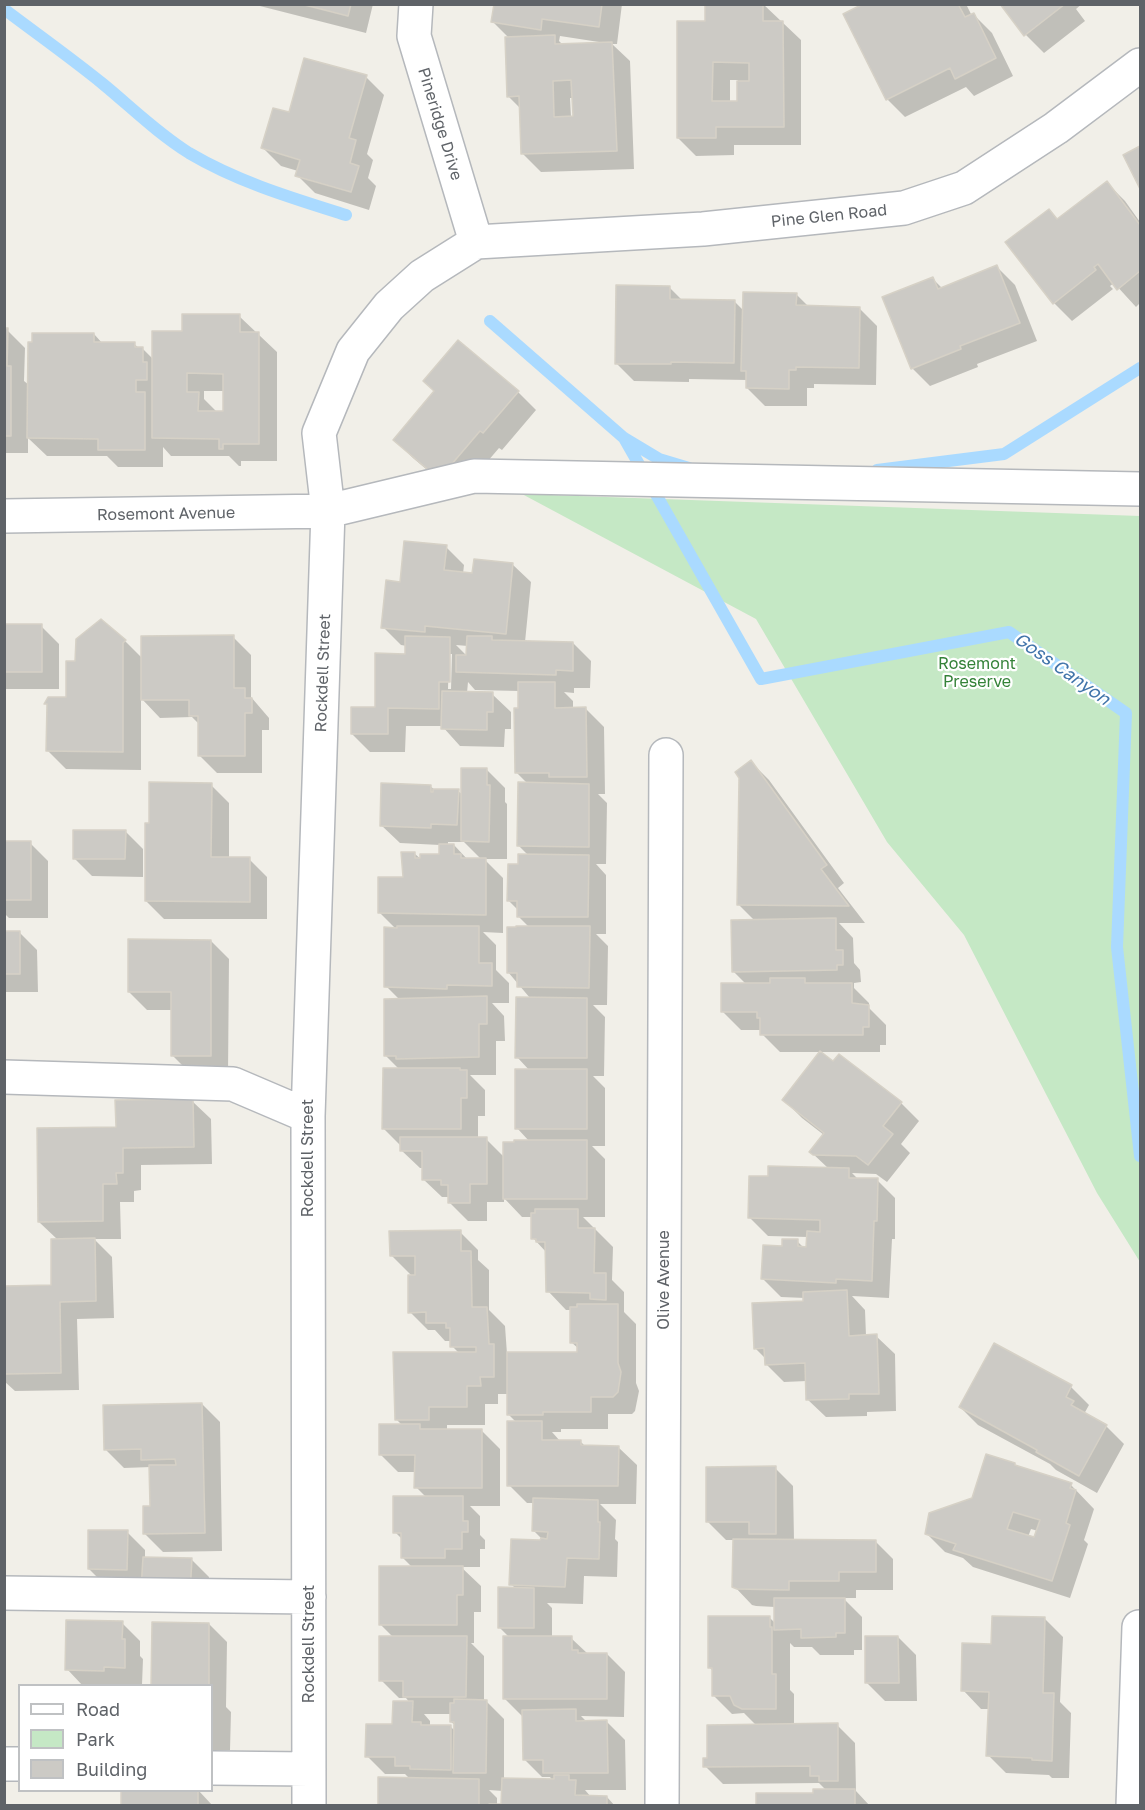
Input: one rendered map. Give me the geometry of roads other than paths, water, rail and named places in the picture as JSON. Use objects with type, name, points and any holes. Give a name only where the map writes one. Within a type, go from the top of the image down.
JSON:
[{"type":"street","name":"Pineridge Drive","points":[[416,4],[414,36],[476,242]]},
{"type":"street","name":"Pine Glen Road","points":[[476,242],[702,229],[904,208],[964,188],[1056,128],[1140,65]]},
{"type":"street","name":"Rockdell Street","points":[[309,1806],[308,1116],[328,511],[319,434],[353,351],[389,306],[414,284],[476,242]]},
{"type":"street","name":"Rosemont Avenue","points":[[4,516],[328,511],[474,476],[1140,489]]},
{"type":"street","name":"Olive Avenue","points":[[662,1806],[666,755]]},
{"type":"street","points":[[4,1077],[233,1084],[308,1116]]},
{"type":"street","points":[[4,1593],[309,1597]]},
{"type":"street","points":[[1133,1806],[1139,1627]]},
{"type":"street","points":[[213,1768],[309,1769]]},
{"type":"waterway","points":[[4,9],[91,74],[155,128],[189,153],[246,181],[346,215]]},
{"type":"waterway","points":[[490,321],[624,438],[659,459],[689,468]]},
{"type":"waterway","points":[[877,470],[1004,454],[1140,368]]},
{"type":"waterway","name":"Goss Canyon","points":[[624,438],[761,679],[1009,632],[1126,713],[1117,947],[1140,1156]]},
{"type":"park label","name":"Rosemont Preserve","points":[[977,673]]}]
